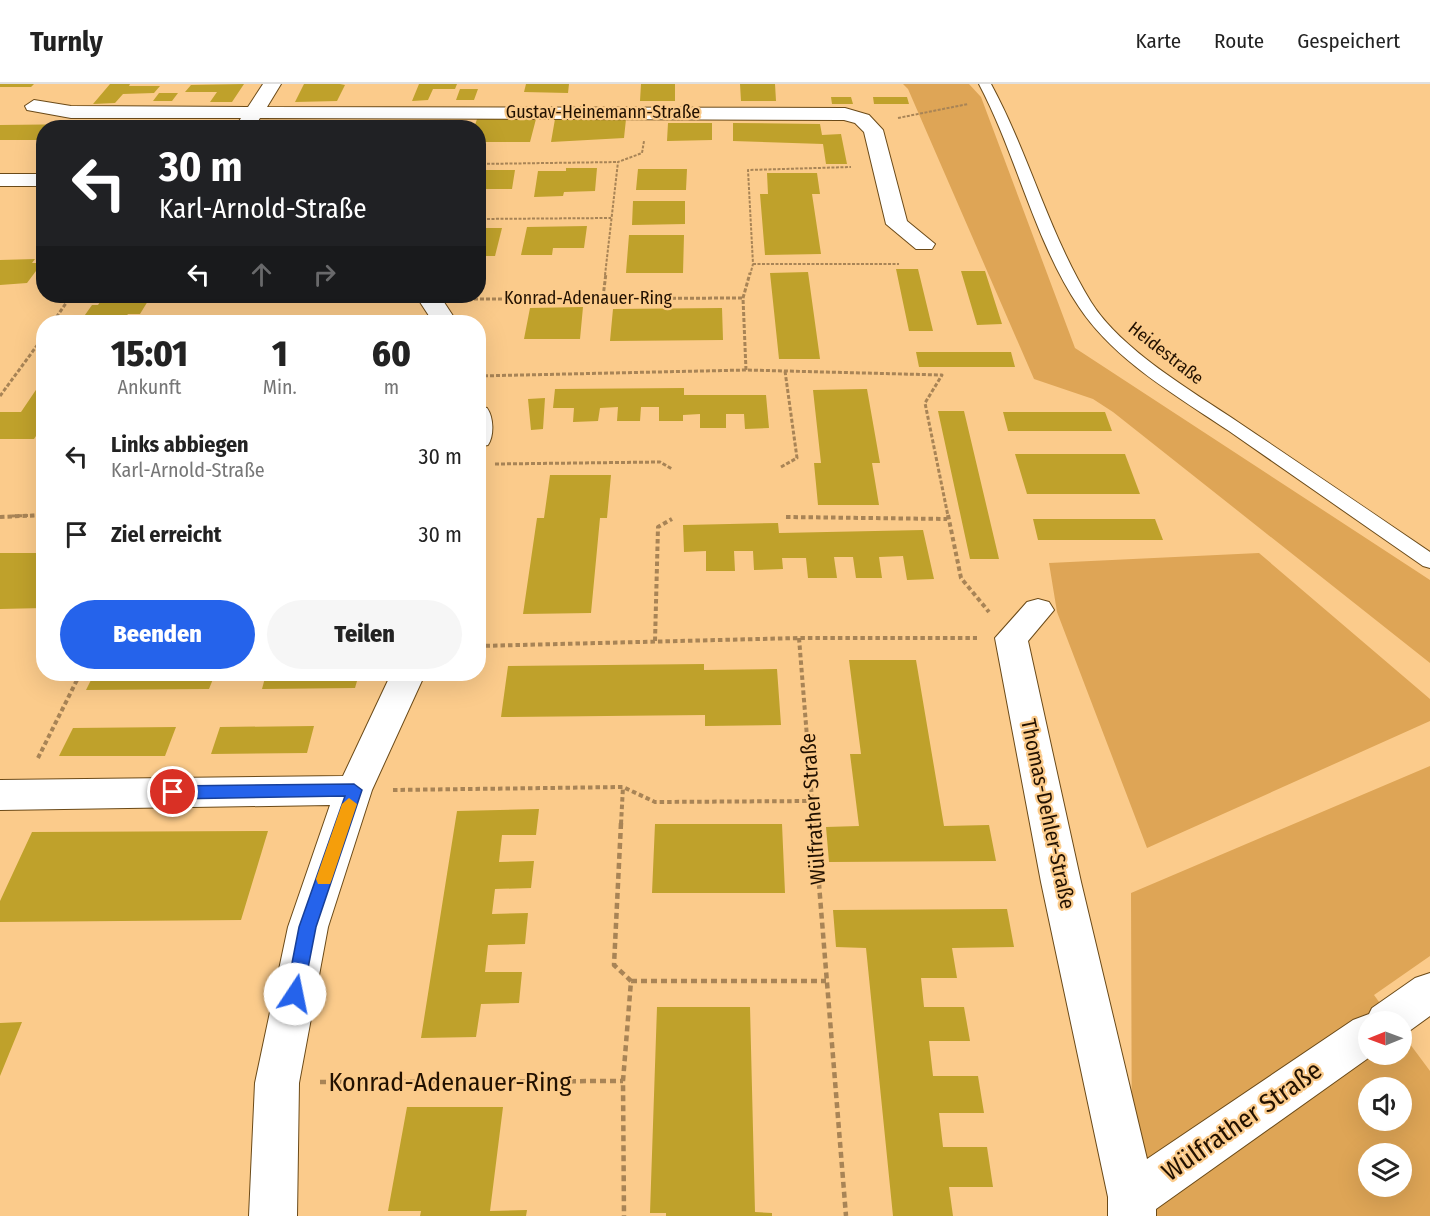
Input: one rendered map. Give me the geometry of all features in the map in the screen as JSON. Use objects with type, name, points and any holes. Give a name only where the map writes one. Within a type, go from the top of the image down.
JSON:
[{"type":"street","points":[[249,120],[272,84]]},
{"type":"street","name":"Gustav-Heinemann-Straße","points":[[34,106],[71,112],[249,120],[650,112],[822,112],[862,118]]},
{"type":"street","points":[[862,118],[873,130],[897,224],[924,244]]},
{"type":"street","points":[[0,180],[36,180]]},
{"type":"street","points":[[1011,638],[1038,610]]},
{"type":"street","name":"Thomas-Dehler-Straße","points":[[1011,638],[1061,882],[1132,1206]]},
{"type":"street","points":[[273,1216],[277,1083],[308,927],[354,790],[405,681]]},
{"type":"street","points":[[7,796],[354,790]]},
{"type":"street","points":[[1403,1011],[1430,992]]},
{"type":"street","name":"Wülfrather Straße","points":[[1132,1206],[1358,1041]]},
{"type":"lane","name":"Heidestraße","points":[[985,84],[1006,123],[1059,258],[1086,306],[1107,331],[1155,372],[1430,561]]},
{"type":"path","points":[[862,118],[910,117],[973,103],[990,117],[1006,123]]},
{"type":"path","points":[[486,164],[618,162],[642,153],[650,112]]},
{"type":"path","points":[[603,297],[618,162]]},
{"type":"path","points":[[746,370],[743,298],[753,264],[748,170],[882,167]]},
{"type":"path","points":[[486,219],[610,218]]},
{"type":"path","points":[[753,264],[905,264]]},
{"type":"path","name":"Konrad-Adenauer-Ring","points":[[486,298],[743,298]]},
{"type":"path","points":[[0,396],[36,347]]},
{"type":"path","points":[[486,376],[746,370],[942,375],[925,403],[947,519],[961,578],[1011,638]]},
{"type":"path","points":[[781,467],[797,458],[785,371]]},
{"type":"path","points":[[490,464],[660,462],[672,469]]},
{"type":"path","points":[[0,517],[36,515]]},
{"type":"path","points":[[786,517],[947,519]]},
{"type":"path","points":[[655,641],[658,527],[672,519]]},
{"type":"path","points":[[486,646],[799,638],[1011,638]]},
{"type":"path","name":"Wülfrather Straße","points":[[799,638],[846,1216]]},
{"type":"path","points":[[7,796],[44,750],[77,681]]},
{"type":"path","points":[[354,790],[622,787],[655,802],[812,801]]},
{"type":"path","points":[[622,787],[614,965],[631,981],[826,981]]},
{"type":"path","points":[[624,1216],[623,1081],[631,981]]},
{"type":"path","name":"Konrad-Adenauer-Ring","points":[[277,1083],[623,1081]]},
{"type":"shaded area","points":[[903,84],[969,84],[981,97],[1075,348],[1430,580],[1430,663],[1113,412],[1093,399],[1034,379],[908,89]]},
{"type":"shaded area","points":[[1259,553],[1430,699],[1430,721],[1147,848],[1057,612],[1049,563]]},
{"type":"shaded area","points":[[1430,766],[1430,956],[1374,995],[1386,1011],[1358,1011],[1358,1065],[1412,1065],[1412,1047],[1430,1071],[1430,1216],[1141,1216],[1132,1197],[1131,893]]},
{"type":"building","points":[[0,84],[34,84],[31,87],[0,87]]},
{"type":"building","points":[[110,84],[160,86],[154,93],[123,94],[115,103],[93,104]]},
{"type":"building","points":[[244,84],[232,102],[210,102],[217,92],[185,92],[191,85]]},
{"type":"building","points":[[304,84],[345,85],[337,101],[295,102]]},
{"type":"building","points":[[419,84],[457,84],[455,89],[433,89],[428,100],[412,101]]},
{"type":"building","points":[[526,84],[569,84],[568,93],[524,92]]},
{"type":"building","points":[[641,84],[675,84],[675,101],[640,101]]},
{"type":"building","points":[[740,84],[775,84],[776,101],[741,101]]},
{"type":"building","points":[[460,89],[478,89],[474,100],[456,100]]},
{"type":"building","points":[[159,93],[178,93],[172,101],[153,101]]},
{"type":"building","points":[[831,97],[851,97],[853,104],[832,104]]},
{"type":"building","points":[[873,97],[907,97],[909,104],[874,104]]},
{"type":"building","points":[[536,119],[530,142],[486,142],[486,120],[477,120]]},
{"type":"building","points":[[555,119],[626,119],[624,138],[551,142]]},
{"type":"building","points":[[668,123],[712,123],[712,140],[667,141]]},
{"type":"building","points":[[733,123],[820,124],[822,135],[841,134],[847,164],[826,164],[823,144],[733,141]]},
{"type":"building","points":[[0,125],[36,125],[36,140],[0,140]]},
{"type":"building","points":[[566,168],[597,168],[595,191],[564,192],[563,196],[534,197],[538,171],[566,171]]},
{"type":"building","points":[[638,169],[687,169],[686,190],[636,190]]},
{"type":"building","points":[[486,170],[515,170],[512,189],[486,189]]},
{"type":"building","points":[[767,173],[817,173],[820,194],[812,194],[821,254],[765,255],[760,194],[768,194]]},
{"type":"building","points":[[633,201],[685,201],[685,224],[632,225]]},
{"type":"building","points":[[587,226],[584,248],[553,248],[552,255],[521,255],[527,227]]},
{"type":"building","points":[[486,228],[502,228],[495,256],[486,256]]},
{"type":"building","points":[[629,235],[684,235],[683,273],[626,273]]},
{"type":"building","points":[[35,259],[32,263],[36,263],[36,271],[27,283],[0,285],[0,260]]},
{"type":"building","points":[[896,269],[918,269],[933,331],[909,331]]},
{"type":"building","points":[[961,271],[985,271],[1002,324],[977,325]]},
{"type":"building","points":[[808,272],[820,359],[779,359],[770,273]]},
{"type":"building","points":[[99,303],[147,303],[140,314],[85,315],[92,305]]},
{"type":"building","points":[[583,307],[580,339],[524,339],[530,308]]},
{"type":"building","points":[[722,308],[723,340],[610,341],[613,309]]},
{"type":"building","points":[[916,352],[1011,352],[1015,367],[919,367]]},
{"type":"building","points":[[684,388],[684,395],[766,395],[769,428],[745,429],[744,414],[726,414],[726,428],[700,428],[700,414],[683,415],[683,421],[659,421],[659,407],[641,407],[640,421],[617,421],[618,407],[600,408],[598,421],[573,422],[574,408],[553,408],[555,389]]},
{"type":"building","points":[[867,389],[880,463],[872,463],[879,505],[818,505],[814,463],[821,463],[813,390]]},
{"type":"building","points":[[36,390],[36,436],[34,439],[0,439],[0,412],[21,412]]},
{"type":"building","points":[[545,398],[543,429],[531,430],[528,399]]},
{"type":"building","points":[[938,411],[964,411],[999,559],[970,559]]},
{"type":"building","points":[[1003,412],[1105,412],[1112,431],[1008,431]]},
{"type":"building","points":[[1015,454],[1125,454],[1140,494],[1027,494]]},
{"type":"building","points":[[550,475],[611,475],[607,518],[600,518],[591,613],[523,614],[537,518],[544,518]]},
{"type":"building","points":[[1033,519],[1155,519],[1163,540],[1038,540]]},
{"type":"building","points":[[778,523],[779,533],[923,530],[934,579],[907,580],[903,556],[879,557],[882,578],[856,578],[853,557],[834,557],[837,578],[808,578],[806,558],[782,558],[783,569],[754,570],[753,551],[734,551],[735,571],[706,571],[706,551],[684,552],[683,525]]},
{"type":"building","points":[[0,553],[36,553],[36,608],[0,609]]},
{"type":"building","points":[[849,660],[916,660],[944,826],[989,825],[996,861],[829,862],[826,827],[859,826],[850,754],[861,754]]},
{"type":"building","points":[[704,664],[704,670],[777,669],[781,725],[705,726],[705,715],[501,717],[508,666]]},
{"type":"building","points":[[90,681],[212,681],[209,689],[86,690]]},
{"type":"building","points":[[264,681],[357,681],[355,688],[262,689]]},
{"type":"building","points":[[314,726],[307,753],[211,754],[220,727]]},
{"type":"building","points":[[176,727],[165,756],[59,756],[73,728]]},
{"type":"building","points":[[539,809],[536,835],[502,835],[499,862],[534,861],[531,888],[495,889],[492,914],[528,913],[525,944],[488,945],[485,972],[522,972],[519,1003],[481,1004],[476,1037],[421,1038],[457,811]]},
{"type":"building","points":[[655,824],[782,824],[785,893],[652,893]]},
{"type":"building","points":[[268,831],[241,920],[0,922],[0,901],[32,832]]},
{"type":"building","points":[[1007,909],[1014,947],[952,948],[957,978],[921,978],[924,1007],[964,1007],[970,1041],[929,1041],[933,1076],[978,1076],[984,1113],[939,1113],[943,1147],[987,1147],[993,1187],[949,1187],[953,1216],[893,1216],[866,948],[836,947],[833,910]]},
{"type":"building","points":[[657,1007],[750,1007],[755,1212],[772,1213],[772,1216],[666,1216],[666,1213],[650,1213]]},
{"type":"building","points":[[22,1022],[0,1076],[0,1023]]},
{"type":"building","points":[[407,1107],[503,1107],[490,1211],[527,1210],[526,1216],[420,1216],[421,1211],[388,1211]]},
{"type":"slow traffic","points":[[324,879],[349,804]]},
{"type":"route","points":[[173,792],[354,790],[308,927],[295,994]]}]
